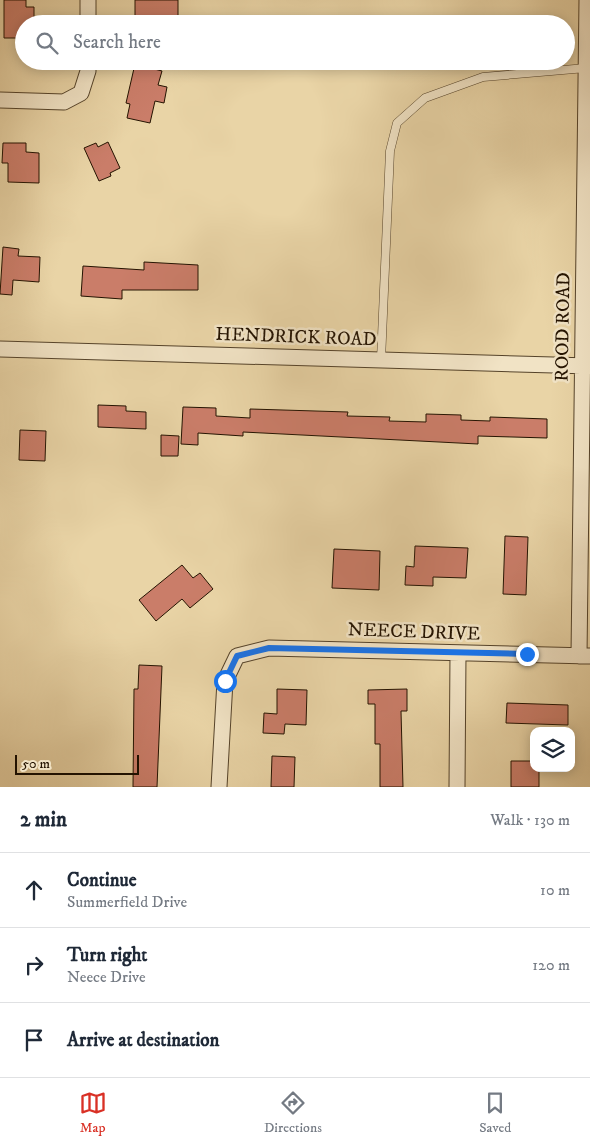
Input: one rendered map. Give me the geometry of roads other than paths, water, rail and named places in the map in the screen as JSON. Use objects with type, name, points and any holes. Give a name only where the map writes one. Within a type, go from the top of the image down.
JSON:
[{"type":"street","points":[[88,0],[88,15]]},
{"type":"street","name":"ROOD ROAD","points":[[585,656],[587,0]]},
{"type":"street","points":[[0,100],[64,102],[81,93],[88,70]]},
{"type":"street","name":"HENDRICK ROAD","points":[[0,348],[586,366]]},
{"type":"street","name":"NEECE DRIVE","points":[[219,787],[225,681],[237,656],[269,648],[585,656]]},
{"type":"street","points":[[457,787],[458,654]]},
{"type":"lane","points":[[575,69],[586,68]]},
{"type":"lane","points":[[381,360],[390,151],[397,123],[425,98],[483,77],[563,70]]}]
